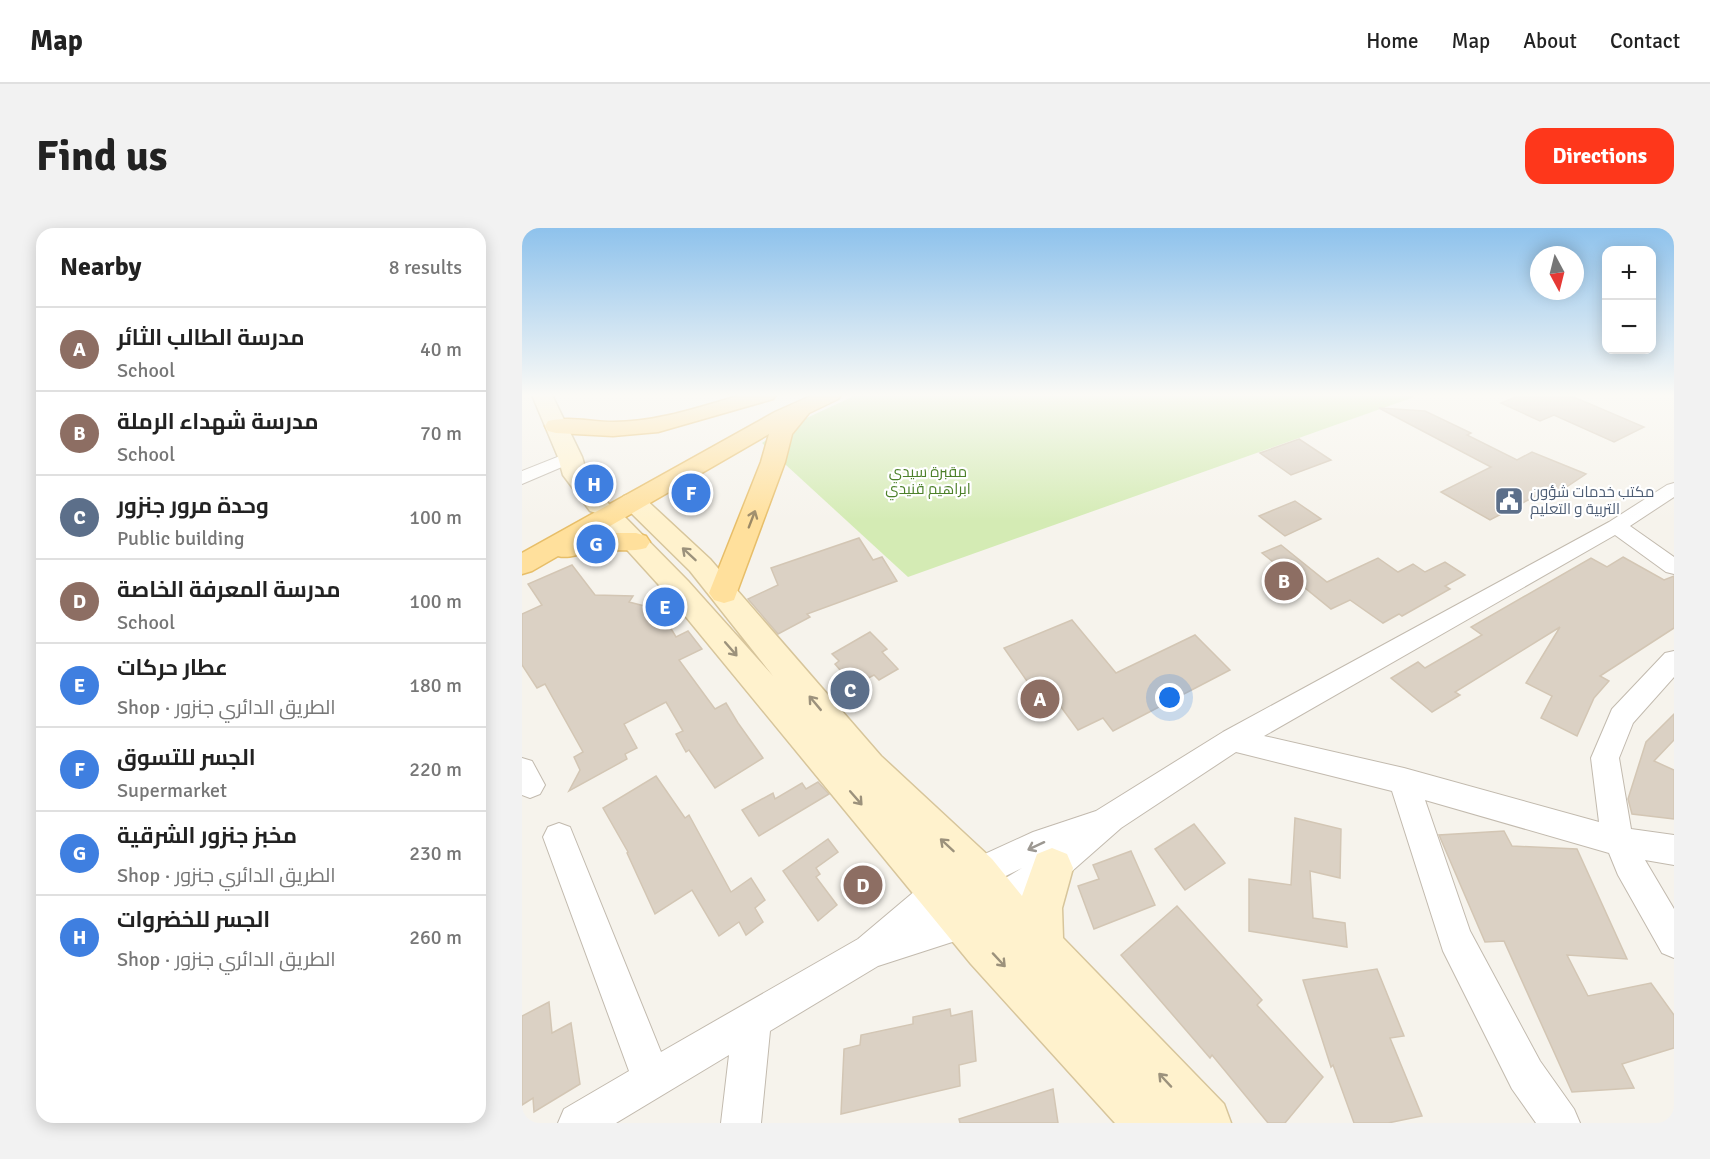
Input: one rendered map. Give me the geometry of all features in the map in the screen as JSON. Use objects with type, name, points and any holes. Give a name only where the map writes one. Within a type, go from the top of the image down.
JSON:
[{"type":"main road","points":[[524,558],[616,504],[743,437]]},
{"type":"main road","points":[[718,602],[773,462],[777,437]]},
{"type":"main road","points":[[524,558],[577,545],[613,541],[636,542]]},
{"type":"street","points":[[561,437],[575,475],[700,565],[718,602],[853,794],[965,922],[1151,1123]]},
{"type":"street","points":[[522,478],[571,459]]},
{"type":"street","points":[[578,1123],[870,951],[940,891],[988,887],[1052,868],[1110,818],[1233,740],[1616,526],[1674,489]]},
{"type":"street","points":[[616,504],[636,542],[718,602],[868,767],[988,887],[1042,949],[1205,1123]]},
{"type":"street","points":[[1616,526],[1674,567]]},
{"type":"street","points":[[1674,660],[1622,717],[1605,758],[1613,819],[1620,842],[1629,864],[1674,941]]},
{"type":"street","points":[[1233,740],[1404,781],[1620,842],[1674,850]]},
{"type":"street","points":[[1404,781],[1455,939],[1526,1075],[1554,1120]]},
{"type":"street","points":[[870,951],[965,922],[988,887],[1044,842],[1110,818]]},
{"type":"street","points":[[559,837],[652,1079]]},
{"type":"street","points":[[1042,949],[1038,908],[1052,868]]},
{"type":"street","points":[[741,1123],[752,1020]]},
{"type":"street","points":[[1110,1078],[1115,1123]]},
{"type":"green space","name":"مقبرة سيدي ابراهيم قنيدي","points":[[771,437],[1302,437],[908,577],[762,443]]},
{"type":"building","points":[[1434,437],[1471,437],[1517,460],[1532,452],[1586,474],[1559,492],[1551,488],[1490,520],[1441,492],[1491,467]]},
{"type":"building","points":[[1602,437],[1624,437],[1614,442]]},
{"type":"building","points":[[1299,439],[1331,460],[1291,475],[1260,453]]},
{"type":"building","points":[[1295,501],[1321,519],[1285,536],[1259,516]]},
{"type":"building","points":[[859,538],[873,560],[882,557],[897,581],[807,614],[810,617],[778,634],[748,599],[778,585],[771,568]]},
{"type":"building","points":[[1281,545],[1327,582],[1378,558],[1398,572],[1413,564],[1425,572],[1445,562],[1465,575],[1445,586],[1450,589],[1402,616],[1399,614],[1383,623],[1350,600],[1331,609],[1262,553]]},
{"type":"building","points":[[1623,557],[1664,580],[1674,576],[1674,628],[1600,676],[1609,681],[1594,698],[1577,736],[1541,718],[1552,696],[1526,683],[1560,627],[1455,692],[1460,695],[1432,712],[1391,678],[1418,662],[1425,668],[1482,635],[1471,627],[1591,558],[1607,567]]},
{"type":"building","points":[[572,565],[595,595],[633,596],[629,602],[660,610],[676,637],[688,631],[702,649],[679,660],[715,709],[726,703],[763,758],[715,788],[689,750],[686,752],[676,734],[683,731],[666,702],[624,724],[637,748],[625,754],[627,759],[569,791],[580,770],[574,757],[583,752],[545,684],[537,688],[522,665],[522,614],[542,605],[528,584]]},
{"type":"building","points":[[1072,620],[1116,673],[1195,635],[1230,670],[1113,731],[1103,718],[1078,730],[1050,692],[1038,697],[1004,648]]},
{"type":"building","points":[[870,632],[887,649],[882,652],[898,669],[879,680],[874,675],[859,683],[852,675],[847,678],[835,664],[839,661],[832,654]]},
{"type":"building","points":[[1674,714],[1674,740],[1654,761],[1674,770],[1674,819],[1632,814],[1628,799],[1646,742]]},
{"type":"building","points":[[656,776],[685,818],[689,815],[731,892],[751,878],[765,900],[755,908],[763,922],[746,935],[739,922],[719,936],[692,890],[655,914],[628,852],[603,808]]},
{"type":"building","points":[[818,782],[829,794],[759,836],[742,810],[773,793],[775,799],[802,783],[806,789]]},
{"type":"building","points":[[1295,818],[1341,829],[1340,878],[1310,871],[1313,918],[1345,923],[1347,947],[1249,931],[1249,879],[1291,885]]},
{"type":"building","points":[[1194,824],[1225,863],[1185,890],[1155,849]]},
{"type":"building","points":[[1504,831],[1512,846],[1577,849],[1627,959],[1567,955],[1588,996],[1651,983],[1674,1015],[1674,1048],[1622,1064],[1634,1088],[1572,1092],[1504,941],[1485,942],[1439,835]]},
{"type":"building","points":[[828,839],[838,852],[816,868],[820,874],[816,877],[837,905],[818,921],[783,871]]},
{"type":"building","points":[[1131,851],[1155,905],[1094,929],[1078,886],[1099,879],[1093,865]]},
{"type":"building","points":[[1177,906],[1262,1000],[1257,1005],[1323,1077],[1285,1123],[1268,1123],[1212,1055],[1210,1058],[1121,955]]},
{"type":"building","points":[[1377,969],[1404,1036],[1390,1038],[1422,1116],[1388,1123],[1354,1123],[1333,1065],[1331,1067],[1303,980]]},
{"type":"building","points":[[549,1002],[552,1033],[571,1023],[580,1084],[534,1112],[533,1098],[522,1105],[522,1016]]},
{"type":"building","points":[[950,1009],[951,1016],[972,1011],[976,1061],[959,1065],[960,1086],[841,1114],[844,1049],[860,1045],[861,1035],[913,1024],[913,1017]]},
{"type":"building","points":[[1053,1089],[1058,1123],[960,1123],[959,1119]]},
{"type":"place","name":"الجسر للخضروات","points":[[594,484]]},
{"type":"place","name":"الجسر للتسوق","points":[[691,493]]},
{"type":"place","name":"مكتب خدمات شؤون التربية و التعليم","points":[[1509,501]]},
{"type":"place","name":"مخبز جنزور الشرقية","points":[[596,544]]},
{"type":"place","name":"مدرسة شهداء الرملة","points":[[1284,581]]},
{"type":"place","name":"عطار حركات","points":[[665,607]]},
{"type":"place","name":"وحدة مرور جنزور","points":[[850,690]]},
{"type":"place","name":"مدرسة الطالب الثائر","points":[[1040,699]]},
{"type":"place","name":"مدرسة المعرفة الخاصة","points":[[863,885]]}]
